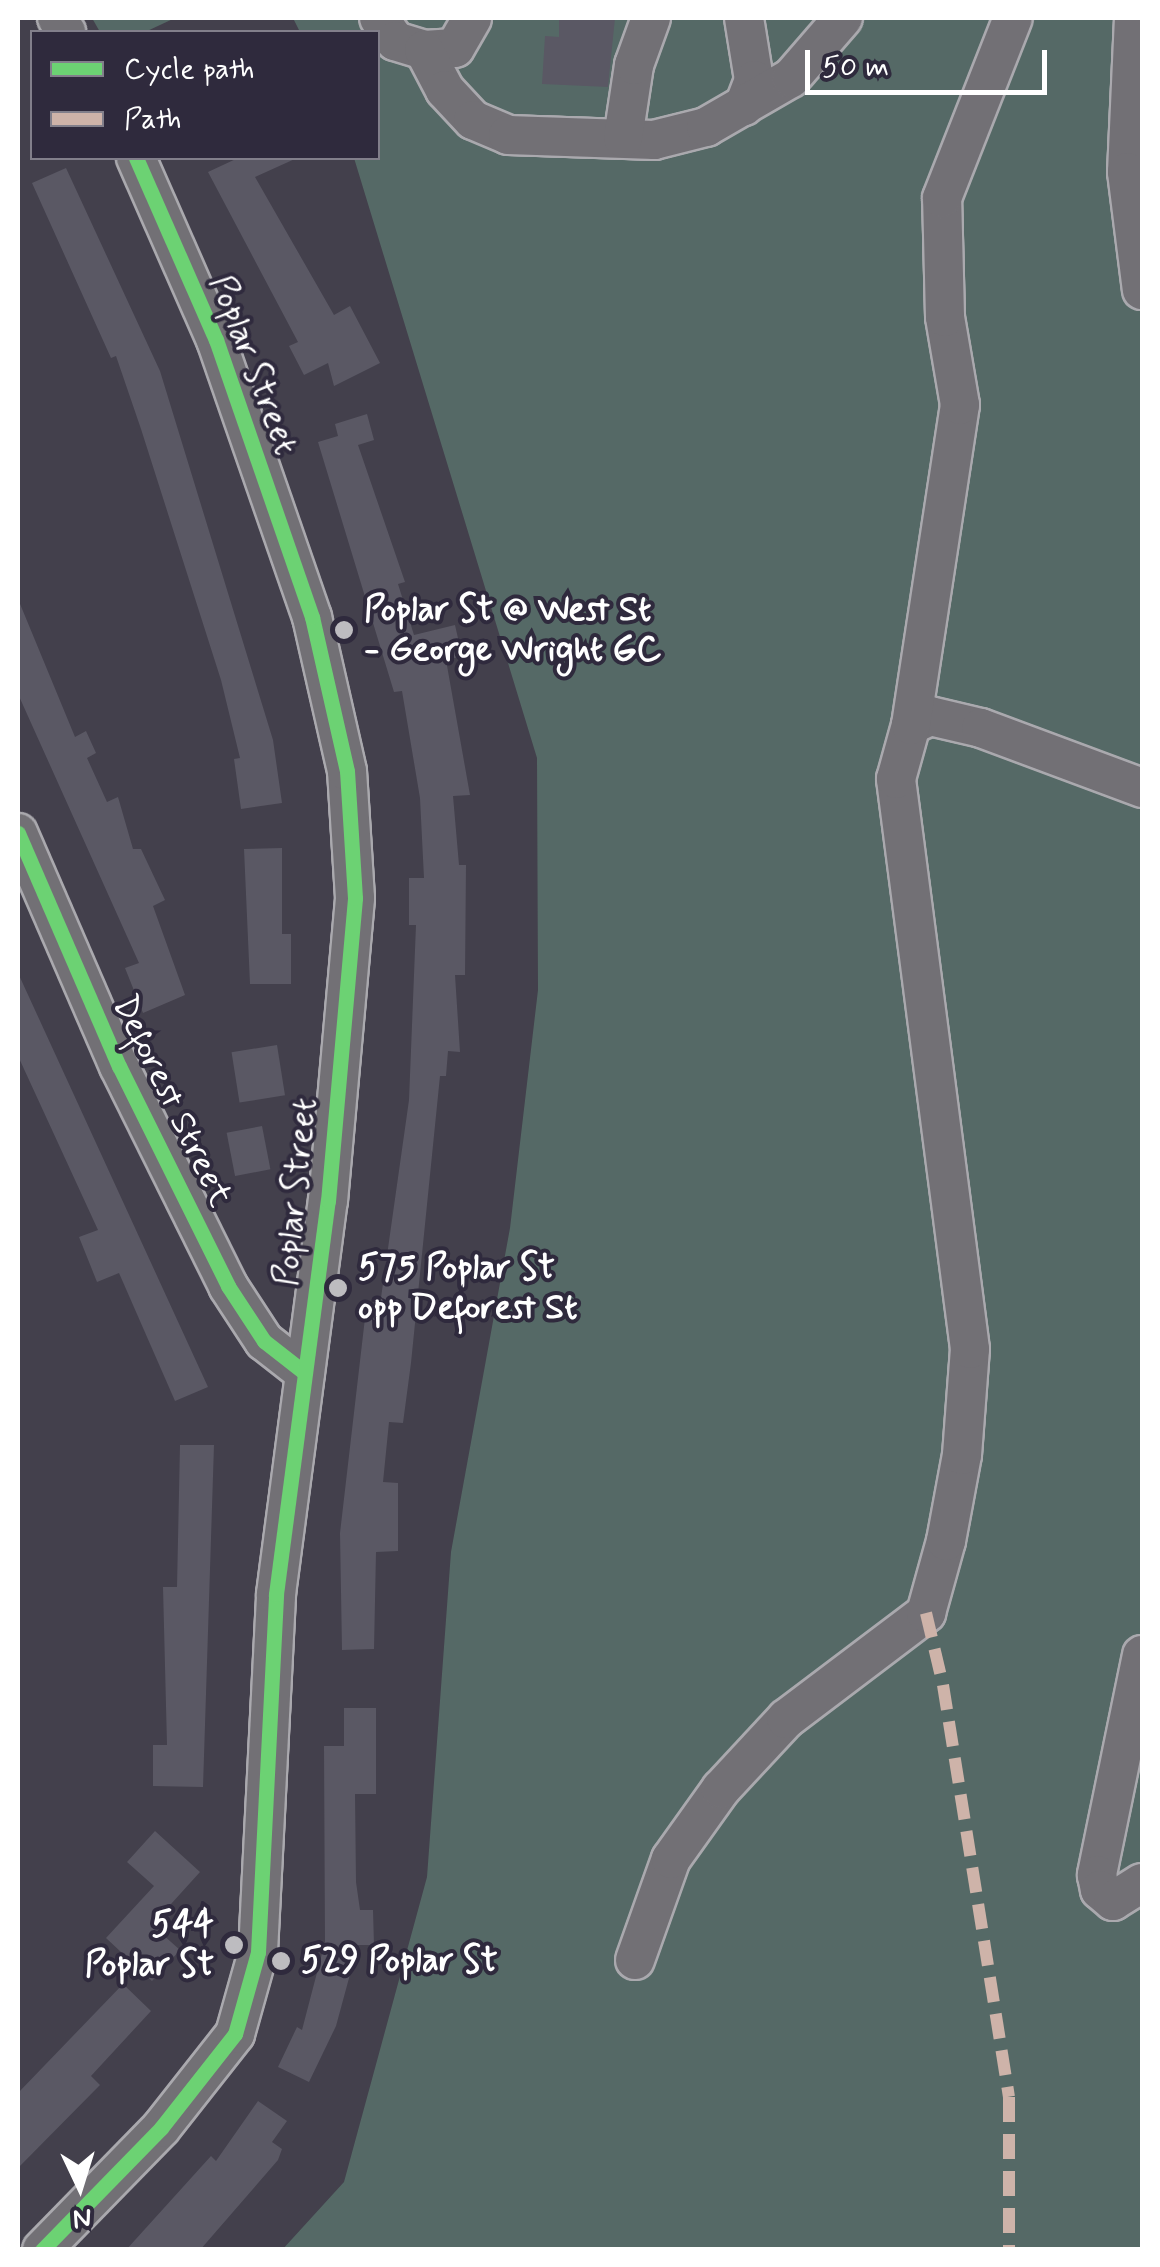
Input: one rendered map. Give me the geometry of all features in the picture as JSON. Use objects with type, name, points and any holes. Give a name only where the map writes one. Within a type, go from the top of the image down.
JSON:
[{"type":"street","points":[[380,18],[395,41],[424,50],[456,48],[472,18]]},
{"type":"street","points":[[623,138],[634,64],[651,18]]},
{"type":"street","points":[[744,18],[754,80],[744,106]]},
{"type":"street","points":[[424,50],[445,90],[473,120],[508,135],[654,140],[706,127],[791,78],[843,18]]},
{"type":"street","points":[[635,1960],[671,1859],[721,1788],[786,1719],[926,1613],[946,1541],[962,1455],[970,1348],[928,1002],[900,845],[896,779],[912,725],[960,405],[944,316],[942,198],[1013,18]]},
{"type":"street","points":[[1134,18],[1127,172],[1142,290]]},
{"type":"street","name":"Poplar Street","points":[[42,2250],[161,2128],[235,2034],[258,1952],[276,1594],[305,1374],[355,898],[347,771],[299,580],[216,340],[137,160]]},
{"type":"street","points":[[912,725],[930,716],[981,728],[1142,788]]},
{"type":"street","name":"Deforest Street","points":[[18,833],[119,1066],[228,1286],[264,1341],[305,1374]]},
{"type":"street","points":[[1142,1656],[1097,1875],[1100,1890],[1113,1901],[1142,1883]]},
{"type":"green space","points":[[92,18],[175,18],[149,30],[99,30]]},
{"type":"green space","points":[[293,18],[1142,18],[1142,2249],[282,2250],[344,2182],[427,1877],[451,1552],[510,1228],[538,990],[537,758],[355,160],[380,160],[380,30],[299,30]]},
{"type":"building","points":[[559,18],[615,18],[608,87],[542,84],[545,36],[559,37]]},
{"type":"building","points":[[234,160],[293,160],[255,177],[334,315],[350,306],[380,363],[334,386],[328,363],[304,375],[289,346],[298,342],[208,172]]},
{"type":"building","points":[[66,168],[160,371],[273,740],[282,803],[241,809],[234,759],[240,758],[221,680],[141,429],[116,356],[111,358],[32,183]]},
{"type":"building","points":[[367,414],[374,440],[358,445],[405,582],[398,584],[414,635],[455,625],[462,656],[446,660],[470,795],[453,796],[459,865],[466,865],[465,975],[455,975],[460,1052],[448,1051],[446,1076],[440,1076],[403,1423],[389,1422],[383,1482],[398,1483],[398,1551],[376,1552],[374,1649],[342,1650],[340,1533],[365,1318],[378,1319],[409,1100],[416,925],[409,925],[409,878],[424,878],[420,798],[402,691],[394,692],[318,442],[338,436],[335,424]]},
{"type":"building","points":[[18,599],[75,737],[86,731],[96,753],[87,758],[107,802],[118,797],[133,849],[141,849],[165,900],[153,906],[185,995],[143,1013],[125,968],[139,963],[18,694]]},
{"type":"building","points":[[282,848],[282,934],[291,934],[291,984],[250,984],[244,849]]},
{"type":"building","points":[[18,973],[208,1387],[175,1401],[119,1273],[97,1282],[79,1237],[98,1230],[18,1056]]},
{"type":"building","points":[[277,1045],[285,1095],[240,1103],[232,1052]]},
{"type":"building","points":[[262,1126],[270,1169],[235,1176],[227,1133]]},
{"type":"building","points":[[180,1445],[214,1445],[203,1787],[153,1786],[153,1745],[167,1745],[163,1587],[177,1587]]},
{"type":"building","points":[[344,1708],[376,1708],[376,1794],[355,1794],[356,1882],[360,1910],[373,1910],[374,1945],[358,1945],[336,2026],[309,2082],[278,2067],[297,2027],[302,2030],[325,1942],[324,1746],[344,1746]]},
{"type":"building","points":[[155,1831],[200,1872],[152,1925],[180,1950],[152,1981],[106,1938],[154,1886],[127,1862]]},
{"type":"building","points":[[123,1984],[151,2011],[91,2076],[100,2085],[18,2168],[18,2093]]},
{"type":"building","points":[[258,2101],[287,2121],[272,2142],[282,2149],[278,2160],[200,2250],[126,2250],[211,2156],[216,2161]]},
{"type":"marked path","points":[[926,1613],[943,1685],[1009,2097],[1009,2250]]},
{"type":"cycle path","points":[[42,2250],[161,2128],[235,2034],[258,1952],[276,1594],[328,1201],[355,898],[347,771],[312,617],[216,340],[137,160]]},
{"type":"cycle path","points":[[18,833],[119,1066],[228,1286],[264,1341],[305,1373]]},
{"type":"place","name":"Poplar St @ West St - George Wright GC","points":[[344,630]]},
{"type":"place","name":"575 Poplar St opp Deforest St","points":[[338,1288]]},
{"type":"place","name":"544 Poplar St","points":[[234,1945]]},
{"type":"place","name":"529 Poplar St","points":[[281,1961]]}]
